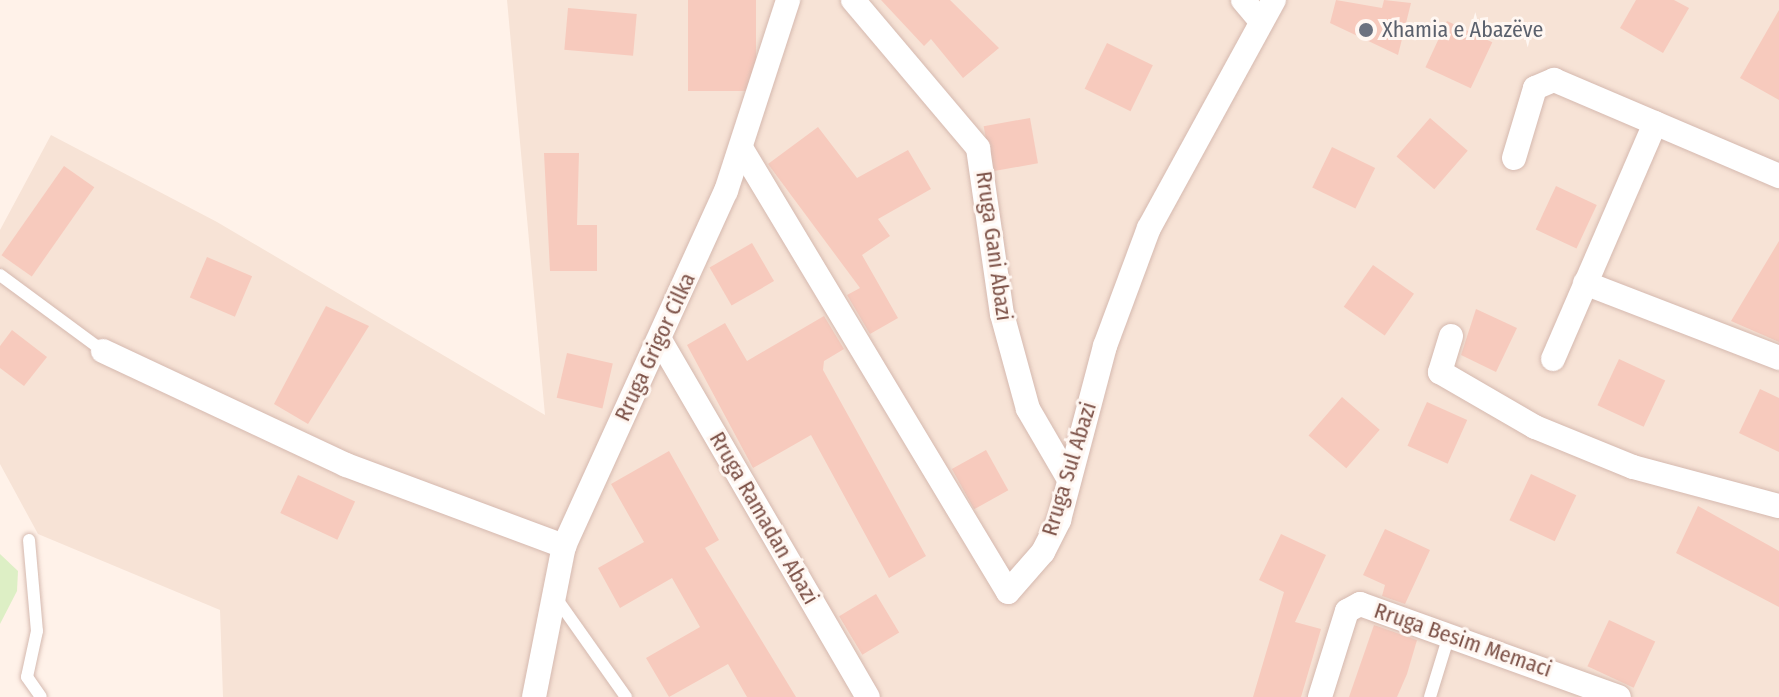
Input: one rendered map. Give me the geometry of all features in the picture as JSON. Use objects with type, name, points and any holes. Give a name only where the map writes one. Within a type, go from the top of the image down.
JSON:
[{"type":"street","name":"Rruga Grigor Cilka","points":[[534,697],[552,592],[564,546],[660,340],[741,148],[788,0]]},
{"type":"street","name":"Rruga Gani Abazi","points":[[853,0],[978,148],[1006,328],[1028,409],[1067,476]]},
{"type":"street","points":[[1243,0],[1260,20]]},
{"type":"street","name":"Rruga Sul Abazi","points":[[741,148],[1008,592],[1043,552],[1149,228],[1260,20],[1274,0]]},
{"type":"street","points":[[1514,158],[1544,80],[1779,176]]},
{"type":"street","points":[[1553,359],[1655,123]]},
{"type":"street","points":[[1585,283],[1779,358]]},
{"type":"street","points":[[1451,336],[1440,372],[1535,427],[1633,467],[1779,506]]},
{"type":"street","name":"Rruga Ramadan Abazi","points":[[660,340],[868,697]]},
{"type":"street","points":[[103,351],[346,465],[564,546]]},
{"type":"street","name":"Rruga Besim Memaci","points":[[1320,697],[1352,606],[1450,632],[1619,697]]},
{"type":"lane","points":[[0,275],[103,351]]},
{"type":"lane","points":[[29,540],[37,631],[27,677],[41,697]]},
{"type":"lane","points":[[552,592],[626,697]]},
{"type":"lane","points":[[1430,697],[1450,632]]},
{"type":"shaded area","points":[[507,0],[1779,0],[1779,697],[223,697],[220,610],[38,534],[0,464],[0,230],[51,135],[217,222],[545,415]]},
{"type":"green space","points":[[0,554],[18,571],[17,591],[0,624]]},
{"type":"building","points":[[688,0],[756,0],[756,91],[688,91]]},
{"type":"building","points":[[881,0],[950,0],[999,48],[963,78],[931,39],[924,46]]},
{"type":"building","points":[[1336,0],[1382,8],[1384,0],[1411,3],[1398,55],[1330,23]]},
{"type":"building","points":[[1636,0],[1674,0],[1689,8],[1663,53],[1620,28]]},
{"type":"building","points":[[568,8],[637,14],[633,56],[564,50]]},
{"type":"building","points":[[1779,10],[1779,100],[1740,78]]},
{"type":"building","points":[[1447,21],[1492,42],[1471,88],[1425,67]]},
{"type":"building","points":[[1107,43],[1153,65],[1130,111],[1085,89]]},
{"type":"building","points":[[1030,118],[1038,163],[992,171],[984,126]]},
{"type":"building","points":[[1430,118],[1468,151],[1434,189],[1397,156]]},
{"type":"building","points":[[818,127],[857,178],[908,150],[931,189],[878,219],[890,236],[862,255],[898,318],[870,334],[847,295],[860,288],[768,164]]},
{"type":"building","points":[[1332,147],[1375,168],[1355,208],[1312,187]]},
{"type":"building","points":[[544,153],[579,153],[577,225],[597,225],[597,271],[550,271]]},
{"type":"building","points":[[64,166],[94,187],[32,277],[1,255]]},
{"type":"building","points":[[1556,186],[1597,205],[1576,249],[1536,230]]},
{"type":"building","points":[[1779,241],[1779,342],[1731,321]]},
{"type":"building","points":[[752,243],[774,281],[732,306],[710,268]]},
{"type":"building","points":[[207,257],[252,276],[235,317],[190,298]]},
{"type":"building","points":[[1373,265],[1414,294],[1385,335],[1344,307]]},
{"type":"building","points":[[326,306],[369,326],[308,424],[274,404]]},
{"type":"building","points":[[1476,309],[1517,328],[1496,372],[1461,355]]},
{"type":"building","points":[[824,316],[844,349],[824,361],[823,370],[926,556],[889,578],[811,435],[753,468],[687,345],[725,323],[747,361]]},
{"type":"building","points":[[12,330],[47,357],[24,386],[0,368],[0,346]]},
{"type":"building","points":[[567,353],[613,364],[602,408],[557,398]]},
{"type":"building","points":[[1619,359],[1665,381],[1644,427],[1597,405]]},
{"type":"building","points":[[1760,389],[1779,398],[1779,452],[1739,433]]},
{"type":"building","points":[[1342,397],[1380,430],[1346,468],[1309,435]]},
{"type":"building","points":[[1427,402],[1467,420],[1448,464],[1407,446]]},
{"type":"building","points":[[986,450],[1008,490],[974,509],[952,469]]},
{"type":"building","points":[[669,451],[719,540],[705,548],[796,697],[747,697],[728,664],[669,697],[646,658],[700,627],[672,578],[620,608],[598,568],[644,542],[611,484]]},
{"type":"building","points":[[1531,474],[1576,495],[1555,541],[1509,520]]},
{"type":"building","points":[[298,475],[355,502],[337,540],[280,513]]},
{"type":"building","points":[[1698,506],[1779,551],[1779,607],[1676,553]]},
{"type":"building","points":[[1385,529],[1430,550],[1405,604],[1382,596],[1385,585],[1363,575]]},
{"type":"building","points":[[1281,534],[1326,555],[1295,622],[1321,629],[1301,697],[1253,697],[1284,592],[1259,580]]},
{"type":"building","points":[[876,594],[899,633],[862,655],[839,616]]},
{"type":"building","points":[[1609,620],[1655,642],[1634,688],[1587,666]]},
{"type":"building","points":[[1374,625],[1417,640],[1407,674],[1397,697],[1349,697]]},
{"type":"place","name":"Xhamia e Abazëve","points":[[1366,30]]}]
